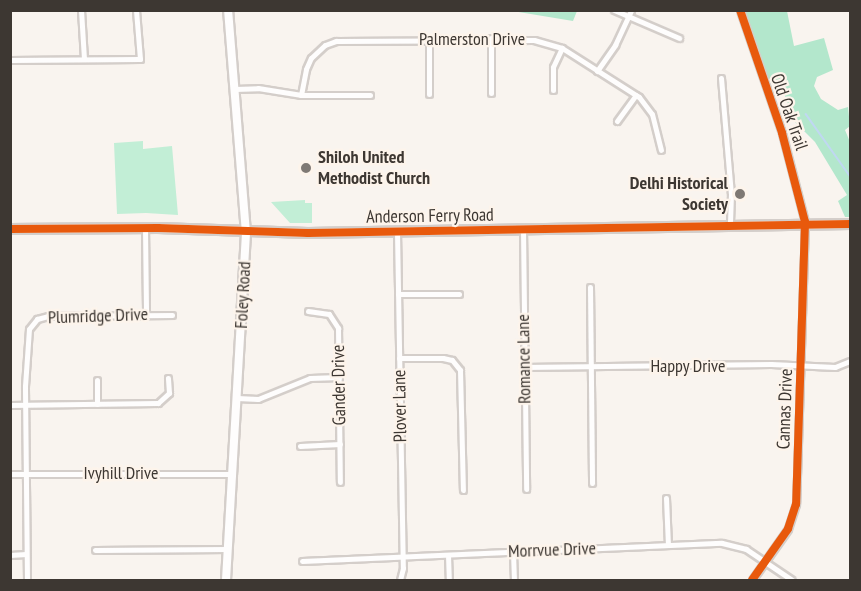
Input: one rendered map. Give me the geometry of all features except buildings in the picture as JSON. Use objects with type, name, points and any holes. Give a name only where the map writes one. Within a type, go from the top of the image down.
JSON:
[{"type":"street","points":[[81,10],[84,59]]},
{"type":"street","points":[[10,60],[140,59],[136,10]]},
{"type":"street","name":"Foley Road","points":[[226,580],[246,233],[228,10]]},
{"type":"street","points":[[614,10],[630,14],[679,38]]},
{"type":"street","name":"Old Oak Trail","points":[[740,10],[792,167],[805,225]]},
{"type":"street","points":[[597,71],[615,45],[630,14]]},
{"type":"street","points":[[491,38],[491,93]]},
{"type":"street","name":"Palmerston Drive","points":[[301,95],[308,63],[319,49],[330,43],[491,38],[534,40],[562,48],[636,95],[652,114],[661,150]]},
{"type":"street","points":[[429,39],[429,94]]},
{"type":"street","points":[[553,90],[553,67],[562,48]]},
{"type":"street","points":[[721,78],[731,194],[730,227]]},
{"type":"street","points":[[235,89],[258,88],[301,95],[370,95]]},
{"type":"street","points":[[617,121],[636,95]]},
{"type":"street","name":"Anderson Ferry Road","points":[[10,229],[145,228],[246,233],[850,224]]},
{"type":"street","name":"Cannas Drive","points":[[752,580],[788,529],[795,512],[805,225]]},
{"type":"street","points":[[145,228],[146,315]]},
{"type":"street","name":"Romance Lane","points":[[522,229],[526,489]]},
{"type":"street","name":"Plover Lane","points":[[397,232],[402,557],[400,580]]},
{"type":"street","points":[[590,287],[592,483]]},
{"type":"street","points":[[399,294],[459,294]]},
{"type":"street","name":"Gander Drive","points":[[308,311],[325,312],[337,324],[340,482]]},
{"type":"street","name":"Plumridge Drive","points":[[27,580],[25,405],[28,333],[37,319],[48,316],[172,315]]},
{"type":"street","points":[[399,358],[443,358],[452,360],[460,370],[463,490]]},
{"type":"street","name":"Happy Drive","points":[[524,367],[835,367],[850,361]]},
{"type":"street","points":[[237,398],[258,399],[310,378],[339,377]]},
{"type":"street","points":[[10,405],[158,403],[169,393],[168,378]]},
{"type":"street","points":[[97,380],[97,404]]},
{"type":"street","points":[[300,446],[340,444]]},
{"type":"street","name":"Ivyhill Drive","points":[[10,474],[232,474]]},
{"type":"street","points":[[666,498],[668,545]]},
{"type":"street","name":"Morrvue Drive","points":[[302,561],[730,544],[746,549],[792,580]]},
{"type":"street","points":[[95,550],[228,549]]},
{"type":"street","points":[[513,552],[514,580]]},
{"type":"street","points":[[10,555],[26,555]]},
{"type":"street","points":[[448,555],[449,580]]},
{"type":"green space","points":[[507,10],[577,10],[577,11],[573,21]]},
{"type":"green space","points":[[740,11],[787,11],[794,46],[824,38],[833,70],[817,77],[814,86],[821,99],[838,110],[848,107],[850,126],[845,130],[850,142],[850,217],[845,217],[838,201],[847,195],[815,142],[794,121],[786,118],[790,110],[780,83],[761,76]]},
{"type":"green space","points":[[143,141],[143,149],[172,146],[178,215],[117,214],[114,143]]},
{"type":"green space","points":[[305,200],[305,203],[312,203],[312,223],[290,223],[271,202]]},
{"type":"waterway","points":[[806,114],[850,176]]},
{"type":"cycle path","points":[[740,10],[782,133],[805,222],[796,504],[788,529],[752,580]]},
{"type":"cycle path","points":[[10,229],[158,228],[308,233],[850,224]]},
{"type":"place","name":"Shiloh United Methodist Church","points":[[306,168]]},
{"type":"place","name":"Delhi Historical Society","points":[[740,194]]}]
